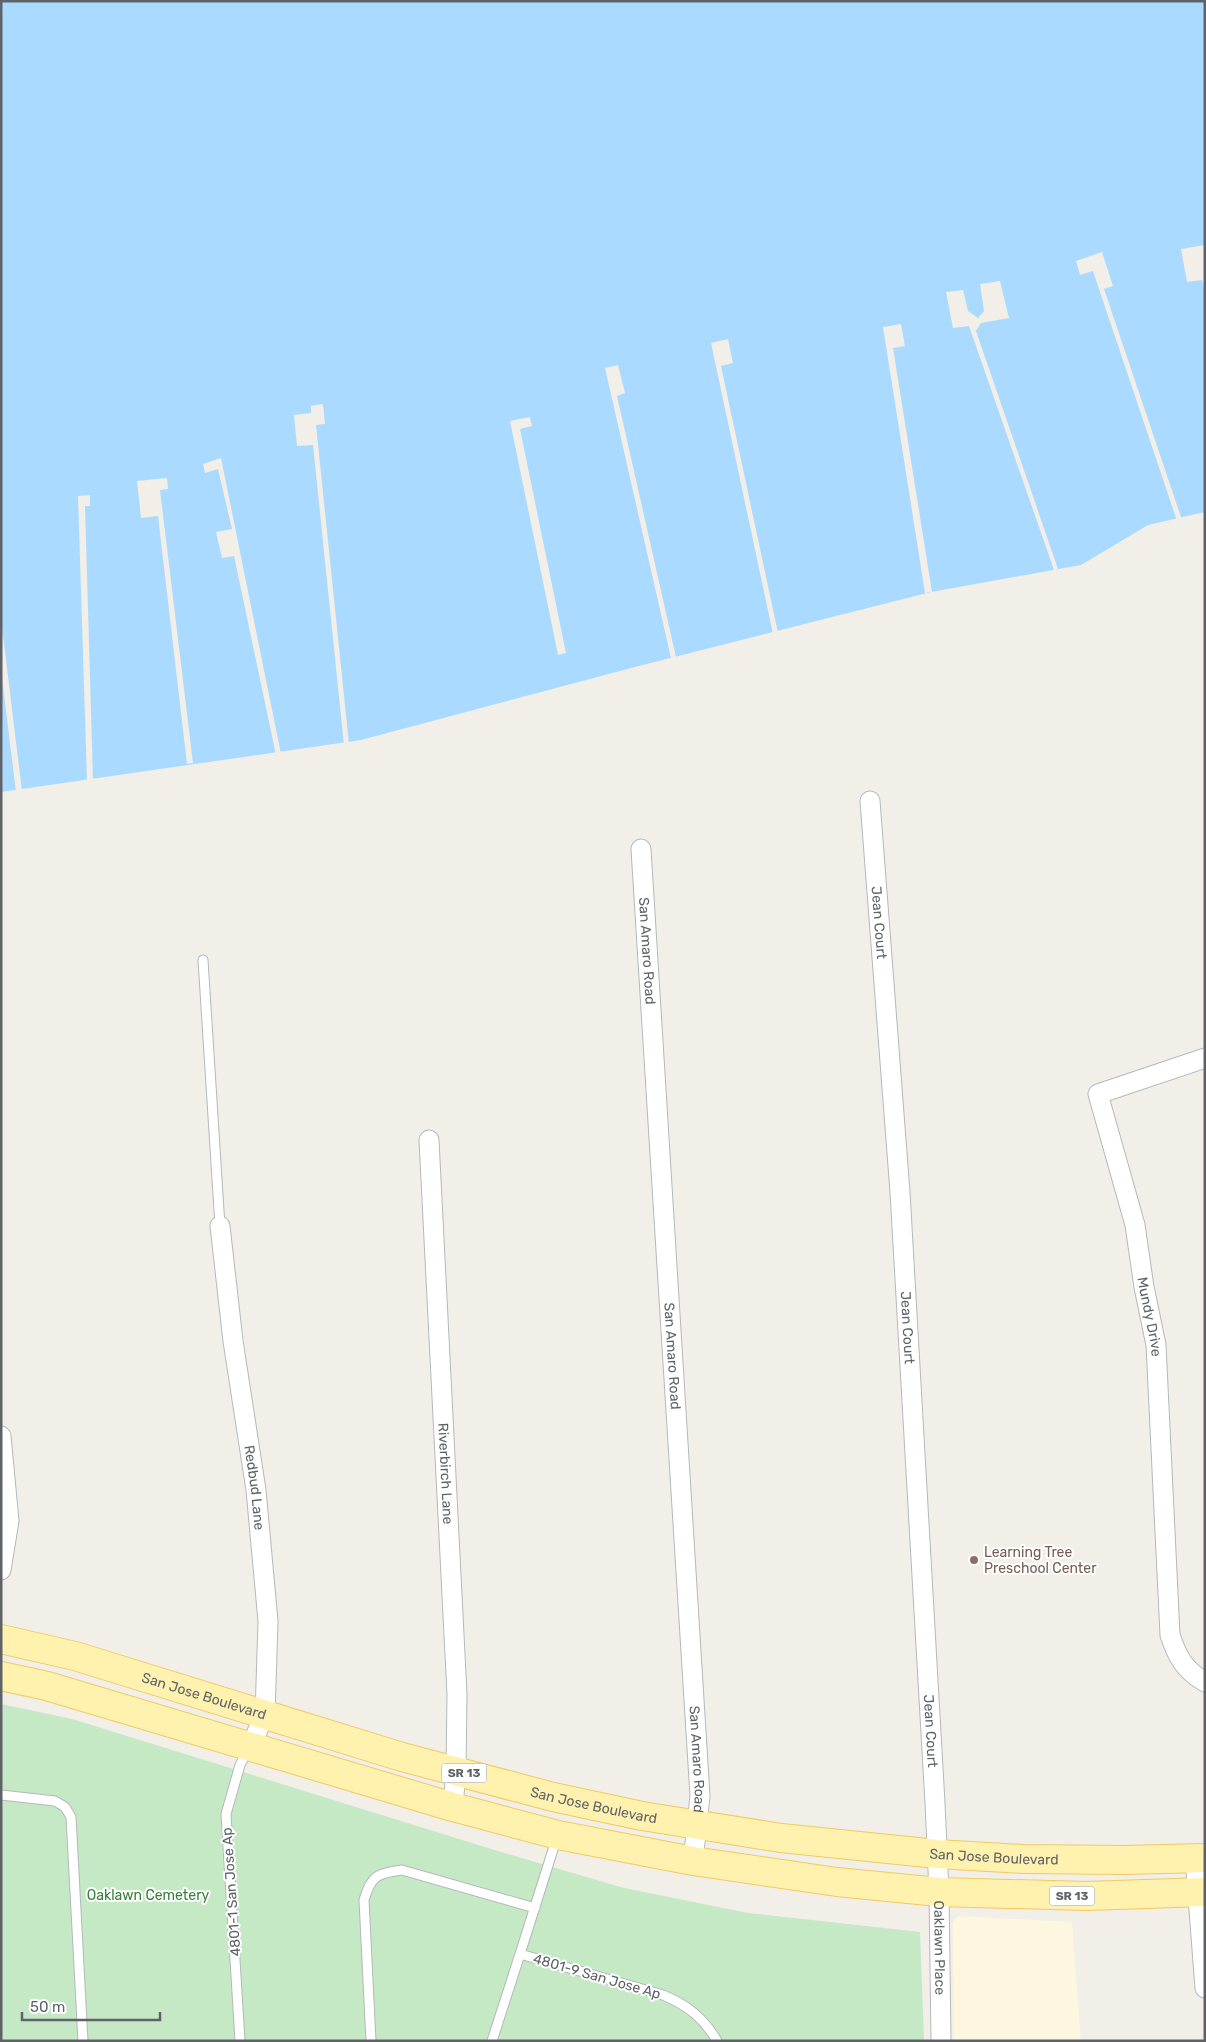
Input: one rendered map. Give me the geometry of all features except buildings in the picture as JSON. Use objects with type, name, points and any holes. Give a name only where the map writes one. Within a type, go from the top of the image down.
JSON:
[{"type":"main road","name":"San Jose Boulevard","points":[[1,1640],[75,1656],[402,1756],[553,1796],[642,1816],[781,1838],[937,1854],[1024,1859],[1200,1858]]},
{"type":"main road","name":"SR 13","points":[[1,1676],[47,1686],[453,1807],[558,1835],[693,1862],[837,1882],[939,1892],[1086,1896],[1201,1892]]},
{"type":"street","name":"Jean Court","points":[[870,801],[900,1192],[937,1854]]},
{"type":"street","name":"San Amaro Road","points":[[641,849],[700,1796],[693,1862]]},
{"type":"street","name":"Mundy Drive","points":[[1205,1058],[1098,1094],[1105,1117],[1107,1132],[1135,1225],[1144,1287],[1156,1345],[1170,1635],[1177,1656],[1192,1675],[1205,1682]]},
{"type":"street","name":"Riverbirch Lane","points":[[429,1140],[457,1694],[456,1770],[453,1807]]},
{"type":"street","name":"Redbud Lane","points":[[220,1226],[233,1341],[256,1490],[268,1621],[265,1715],[250,1747]]},
{"type":"street","points":[[1,1436],[9,1521],[1,1570]]},
{"type":"street","name":"Oaklawn Place","points":[[937,1854],[941,2041]]},
{"type":"street","points":[[1200,1858],[1205,1988]]},
{"type":"lane","points":[[203,960],[220,1226]]},
{"type":"lane","name":"4801-1 San Jose Ap","points":[[240,2041],[226,1814],[240,1765],[250,1747]]},
{"type":"lane","points":[[1,1794],[55,1801],[65,1807],[71,1817],[83,2041]]},
{"type":"lane","points":[[520,1954],[558,1835]]},
{"type":"lane","points":[[370,2041],[364,1900],[369,1882],[384,1872],[402,1870],[535,1908]]},
{"type":"lane","name":"4801-9 San Jose Ap","points":[[493,2041],[520,1954],[663,1995],[684,2003],[710,2028],[717,2041]]},
{"type":"shaded area","points":[[958,1916],[1072,1922],[1081,2041],[954,2041],[953,1923]]},
{"type":"green space","name":"Oaklawn Cemetery","points":[[1,1704],[72,1719],[501,1852],[624,1888],[748,1913],[920,1932],[924,2041],[1,2041]]},
{"type":"water","points":[[1,1],[1205,1],[1205,512],[1148,525],[1081,565],[931,592],[635,667],[361,740],[1,792]]},
{"type":"pier","points":[[1205,245],[1205,292],[1202,280],[1187,282],[1181,249]]},
{"type":"pier","points":[[1102,252],[1113,286],[1104,289],[1182,520],[1177,521],[1093,271],[1080,275],[1076,261]]},
{"type":"pier","points":[[1000,281],[1009,318],[981,323],[976,331],[1058,569],[1054,570],[969,326],[953,328],[946,292],[963,290],[968,311],[978,318],[984,311],[980,284]]},
{"type":"pier","points":[[901,324],[905,346],[893,348],[932,592],[925,593],[883,327]]},
{"type":"pier","points":[[728,339],[733,363],[721,366],[778,633],[773,634],[711,343]]},
{"type":"pier","points":[[618,365],[625,393],[617,396],[676,657],[671,658],[605,368]]},
{"type":"pier","points":[[323,404],[325,424],[316,425],[349,744],[344,745],[313,445],[297,446],[294,415],[311,413],[311,406]]},
{"type":"pier","points":[[530,417],[532,426],[520,429],[566,653],[558,655],[510,421]]},
{"type":"pier","points":[[221,458],[281,754],[276,755],[234,556],[222,558],[216,532],[232,529],[218,469],[205,473],[203,464]]},
{"type":"pier","points":[[167,478],[168,489],[160,490],[193,763],[187,764],[158,516],[141,518],[137,481]]},
{"type":"pier","points":[[90,495],[90,506],[85,506],[93,780],[87,780],[78,496]]},
{"type":"pier","points":[[1,619],[22,791],[16,792],[1,670]]},
{"type":"place","name":"Learning Tree Preschool Center","points":[[974,1560]]}]
